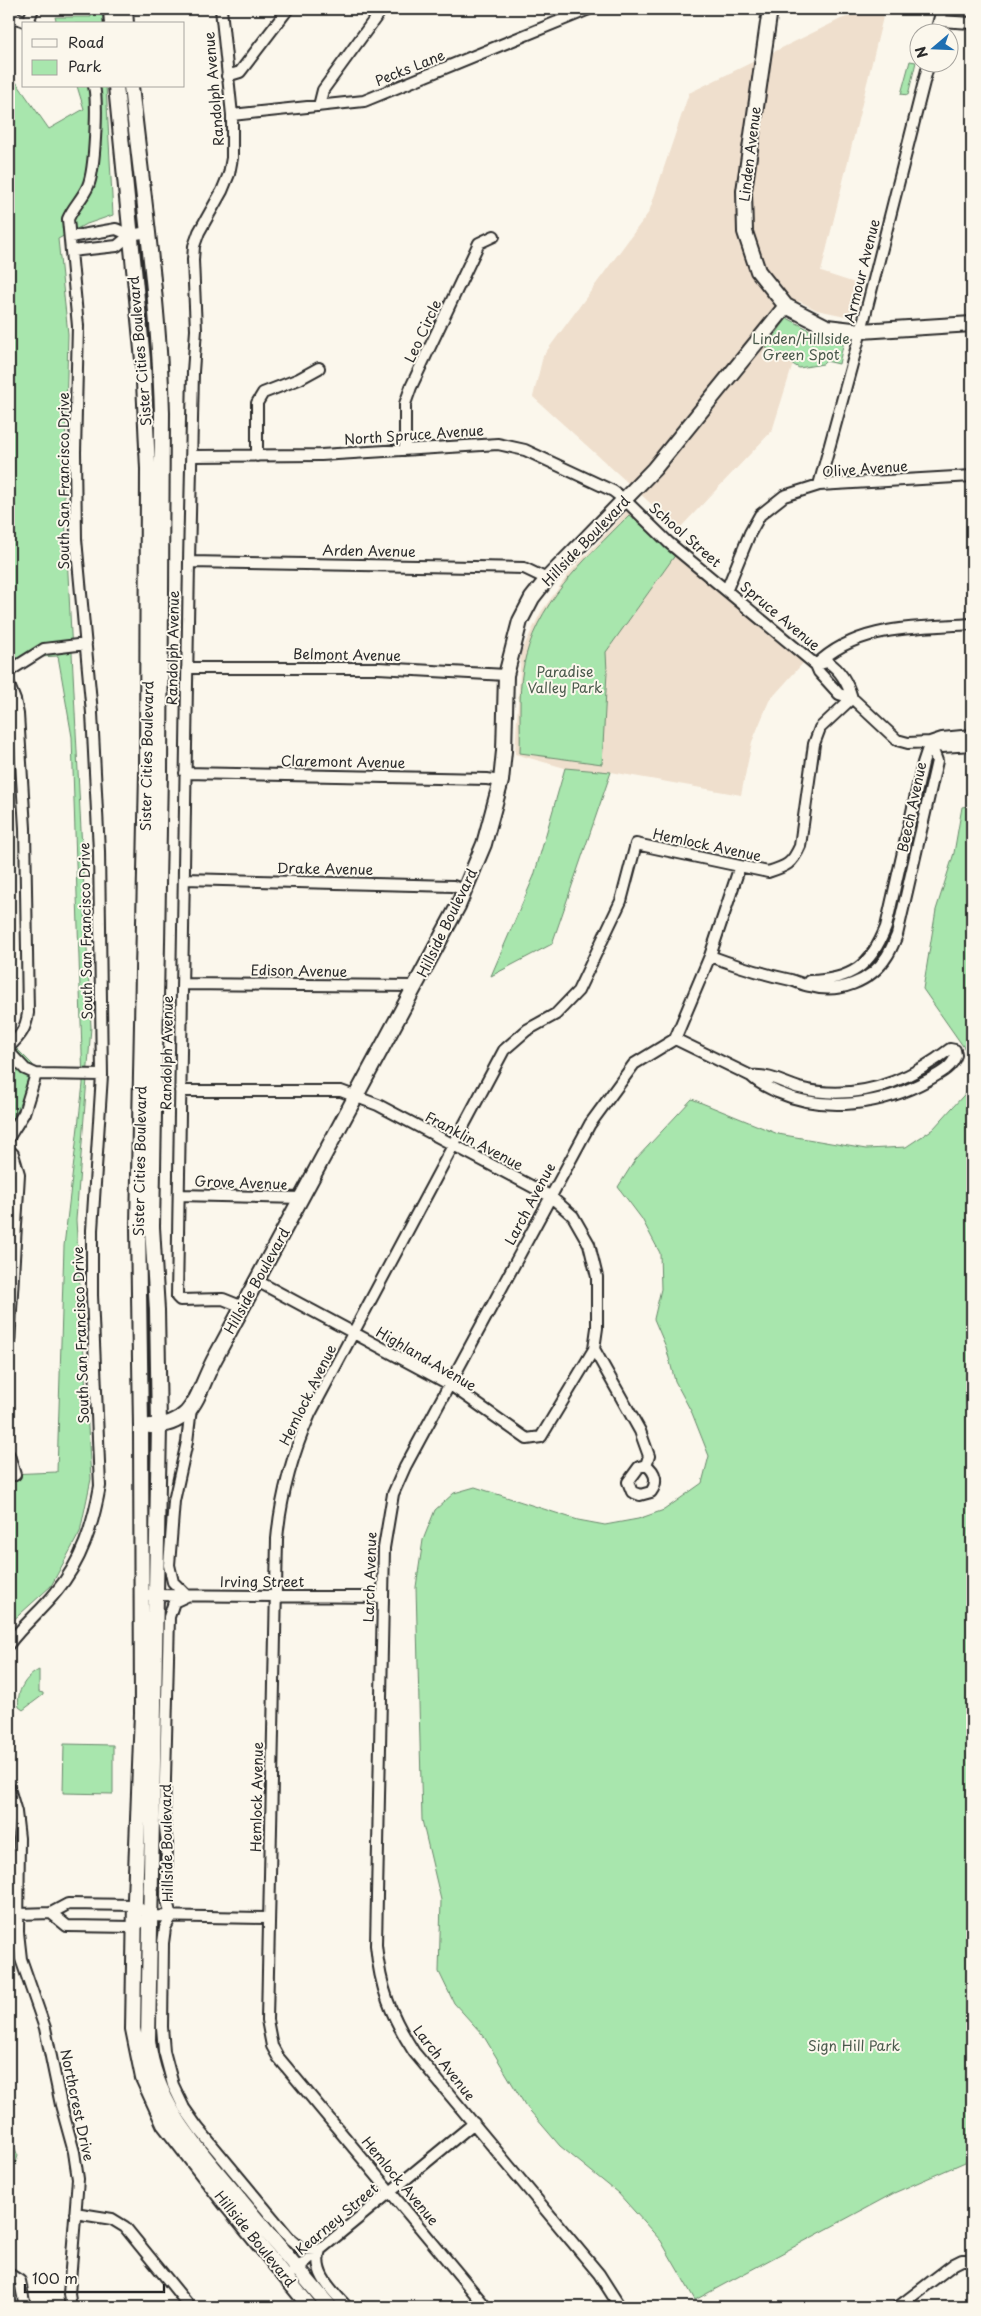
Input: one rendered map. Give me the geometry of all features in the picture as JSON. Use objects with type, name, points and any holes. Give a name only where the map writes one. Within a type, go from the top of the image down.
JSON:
[{"type":"main road","points":[[112,9],[112,22]]},
{"type":"main road","points":[[125,9],[126,22]]},
{"type":"main road","name":"Linden Avenue","points":[[770,9],[744,191],[745,232],[758,271],[786,306],[827,327],[862,331],[972,324]]},
{"type":"main road","name":"Sister Cities Boulevard","points":[[116,88],[143,360],[148,469],[147,791],[138,1226],[141,1426]]},
{"type":"main road","name":"Sister Cities Boulevard","points":[[131,88],[161,365],[162,413],[160,782],[152,1227],[157,1310],[159,1426]]},
{"type":"main road","name":"Hillside Boulevard","points":[[310,2307],[176,2141],[150,2098],[140,2069],[134,2034],[134,1927],[142,1713],[141,1426],[159,1426],[176,1422],[185,1417],[191,1408],[465,890],[484,844],[500,781],[504,751],[506,674],[520,621],[532,598],[547,579],[626,500],[675,445],[719,387],[786,306]]},
{"type":"main road","name":"Hillside Boulevard","points":[[159,1426],[148,2040],[151,2060],[168,2107],[186,2134],[330,2307]]},
{"type":"street","points":[[30,22],[33,9]]},
{"type":"street","name":"Randolph Avenue","points":[[221,9],[232,115],[233,146],[229,174],[222,192],[198,232],[194,246],[196,330],[193,372],[188,562],[177,1297],[180,1300],[223,1299],[243,1307]]},
{"type":"street","points":[[228,76],[240,72],[288,9]]},
{"type":"street","points":[[320,106],[323,90],[382,9]]},
{"type":"street","name":"Pecks Lane","points":[[232,115],[364,101],[378,97],[589,9]]},
{"type":"street","points":[[942,9],[939,21],[972,23]]},
{"type":"street","points":[[9,15],[27,22]]},
{"type":"street","name":"Armour Avenue","points":[[819,485],[862,331],[927,72]]},
{"type":"street","name":"South San Francisco Drive","points":[[9,1644],[18,1632],[56,1593],[73,1570],[92,1524],[100,1486],[92,1294],[92,1230],[102,1075],[100,852],[86,644],[76,539],[75,452],[78,326],[68,219],[71,210],[88,187],[92,171],[94,88]]},
{"type":"street","points":[[70,237],[116,228],[130,235]]},
{"type":"street","points":[[71,251],[117,246],[130,235],[148,232]]},
{"type":"street","name":"Leo Circle","points":[[405,450],[405,404],[411,387],[480,243],[494,236]]},
{"type":"street","points":[[257,456],[257,403],[263,393],[299,379],[319,368]]},
{"type":"street","name":"North Spruce Avenue","points":[[192,456],[257,456],[498,444],[525,450],[613,491],[626,500]]},
{"type":"street","name":"Olive Avenue","points":[[727,589],[750,533],[760,515],[784,496],[819,485],[972,476]]},
{"type":"street","name":"School Street","points":[[626,500],[669,542],[727,589]]},
{"type":"street","name":"Arden Avenue","points":[[188,562],[524,568],[547,579]]},
{"type":"street","name":"Spruce Avenue","points":[[727,589],[816,664],[819,672],[839,694],[852,698],[897,740],[908,743],[930,742],[942,738],[972,736]]},
{"type":"street","points":[[816,664],[843,644],[882,630],[972,624]]},
{"type":"street","points":[[9,671],[44,649],[86,644]]},
{"type":"street","name":"Spruce Avenue","points":[[816,664],[828,662],[835,666],[849,687],[852,698]]},
{"type":"street","name":"Belmont Avenue","points":[[187,668],[378,668],[506,674]]},
{"type":"street","points":[[9,685],[18,714],[25,828],[28,1013],[26,1026],[20,1036],[9,1046]]},
{"type":"street","name":"Hemlock Avenue","points":[[486,2307],[278,2057],[272,2046],[268,2020],[268,1918],[275,1596],[278,1529],[286,1478],[310,1414],[504,1050],[527,1030],[556,1014],[578,991],[621,901],[636,844],[768,872],[786,866],[795,856],[800,846],[814,744],[820,728],[852,698]]},
{"type":"street","name":"Spruce Avenue","points":[[930,742],[942,747],[972,745]]},
{"type":"street","name":"Beech Avenue","points":[[710,956],[755,972],[801,982],[809,986],[831,989],[850,986],[872,974],[887,957],[897,935],[937,761],[930,742]]},
{"type":"street","name":"Claremont Avenue","points":[[185,773],[477,778],[500,781]]},
{"type":"street","points":[[740,866],[710,956],[675,1039],[751,1076],[758,1083],[786,1096],[830,1105],[876,1100],[909,1090],[948,1068],[956,1055],[954,1050],[950,1049],[904,1079],[864,1090],[841,1092],[799,1088],[762,1075],[751,1076]]},
{"type":"street","name":"Drake Avenue","points":[[184,879],[454,886],[465,890]]},
{"type":"street","name":"Edison Avenue","points":[[182,984],[415,986]]},
{"type":"street","name":"Larch Avenue","points":[[620,2307],[599,2274],[414,2052],[386,2002],[379,1974],[376,1945],[384,1548],[393,1494],[405,1467],[590,1124],[634,1064],[675,1039]]},
{"type":"street","points":[[9,1052],[25,1069],[36,1074],[102,1075]]},
{"type":"street","points":[[9,1137],[24,1113],[36,1074]]},
{"type":"street","points":[[904,1079],[909,1090]]},
{"type":"street","name":"Franklin Avenue","points":[[180,1091],[329,1090],[356,1096],[550,1196],[573,1216],[589,1244],[597,1277],[597,1328],[594,1349]]},
{"type":"street","points":[[9,1150],[13,1154],[18,1174],[9,1344]]},
{"type":"street","name":"Grove Avenue","points":[[179,1195],[302,1198]]},
{"type":"street","name":"Highland Avenue","points":[[257,1281],[449,1384],[527,1440],[541,1436],[594,1349]]},
{"type":"street","points":[[594,1349],[640,1430],[649,1456],[646,1465]]},
{"type":"street","name":"Hillside Boulevard","points":[[191,1408],[187,1442],[174,1501],[169,1565],[173,1582],[187,1596],[174,1602],[169,1617],[164,1820],[167,1844],[166,1896],[172,1916],[165,1928],[163,1943],[162,2027],[166,2062],[178,2096],[198,2128],[291,2240],[302,2249],[320,2250]]},
{"type":"street","points":[[9,1455],[15,1475]]},
{"type":"street","name":"Irving Street","points":[[142,1596],[383,1597]]},
{"type":"street","points":[[9,1788],[16,1812],[19,1838],[19,1914],[51,1914],[68,1904],[135,1905],[150,1916]]},
{"type":"street","name":"Northcrest Drive","points":[[19,1914],[21,1959],[46,2028],[61,2105],[74,2152],[78,2179],[69,2294],[71,2307]]},
{"type":"street","points":[[51,1914],[67,1926],[134,1927],[150,1916],[268,1918]]},
{"type":"street","name":"Kearney Street","points":[[286,2278],[474,2123]]},
{"type":"street","points":[[75,2213],[112,2219],[125,2228],[190,2307]]},
{"type":"street","points":[[320,2250],[318,2264],[320,2273],[347,2307]]},
{"type":"street","points":[[898,2307],[954,2264],[971,2257]]},
{"type":"street","points":[[9,2274],[20,2281],[25,2307]]},
{"type":"shaded area","points":[[869,9],[885,9],[821,272],[858,284],[850,317],[817,310],[799,301],[766,348],[793,364],[772,431],[679,529],[533,397],[543,356],[649,212],[689,93],[841,19]]},
{"type":"shaded area","points":[[627,511],[804,662],[769,701],[752,742],[741,795],[611,772],[565,768],[515,754],[521,652],[541,612],[571,571]]},
{"type":"green space","points":[[91,9],[102,9],[103,22],[56,22],[55,17],[91,17]]},
{"type":"green space","points":[[908,68],[908,72],[914,72],[908,95],[901,94]]},
{"type":"green space","points":[[9,72],[49,129],[84,109],[78,88],[106,88],[113,215],[84,225],[58,239],[68,334],[64,495],[91,1027],[76,1220],[91,1479],[80,1532],[51,1586],[9,1624],[9,1474],[57,1472],[64,1246],[83,1084],[72,737],[58,656],[39,657],[9,676]]},
{"type":"green space","name":"Linden/Hillside Green Spot","points":[[787,318],[825,338],[844,341],[839,364],[826,361],[823,364],[799,368],[766,348]]},
{"type":"green space","name":"Paradise Valley Park","points":[[629,515],[676,554],[606,652],[607,672],[602,764],[520,753],[521,679],[529,646],[538,624],[564,584],[579,566]]},
{"type":"green space","points":[[565,768],[611,772],[552,944],[491,976],[534,876]]},
{"type":"green space","points":[[972,805],[972,1059],[923,989],[936,910],[954,853],[962,807]]},
{"type":"green space","points":[[9,1041],[33,1065],[37,1087],[22,1129],[9,1143]]},
{"type":"green space","name":"Sign Hill Park","points":[[972,1086],[972,2159],[894,2193],[695,2300],[661,2241],[618,2193],[560,2146],[525,2105],[483,2035],[454,2003],[439,1972],[441,1900],[422,1820],[416,1587],[423,1540],[435,1510],[454,1493],[475,1487],[578,1520],[605,1525],[638,1519],[664,1510],[702,1483],[709,1456],[692,1413],[675,1381],[666,1347],[654,1319],[661,1289],[660,1253],[642,1219],[618,1187],[635,1160],[692,1099],[778,1134],[866,1149],[906,1147],[933,1129]]},
{"type":"green space","points":[[39,1670],[39,1692],[43,1693],[43,1695],[23,1710],[19,1707],[18,1701],[20,1691],[26,1681]]},
{"type":"green space","points":[[64,1744],[113,1745],[113,1794],[63,1793]]},
{"type":"green space","points":[[9,2134],[18,2156],[9,2182]]}]
